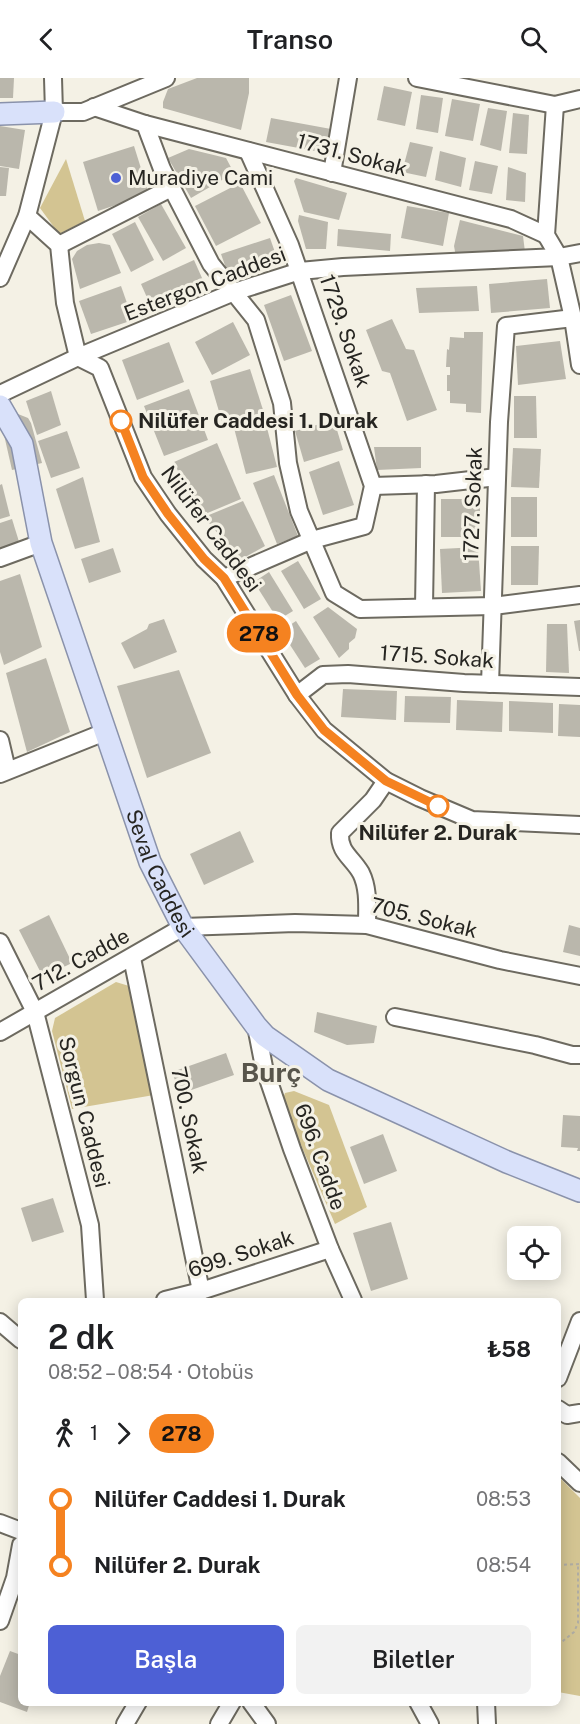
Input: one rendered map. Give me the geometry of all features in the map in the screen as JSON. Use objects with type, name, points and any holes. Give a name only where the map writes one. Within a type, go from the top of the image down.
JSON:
[{"type":"main road","points":[[0,114],[54,112]]},
{"type":"main road","name":"Seval Caddesi","points":[[0,406],[21,444],[41,543],[150,862],[183,927],[256,1026],[265,1036],[328,1080],[533,1173],[580,1191]]},
{"type":"main road","name":"Seval Caddesi","points":[[533,1173],[580,1179]]},
{"type":"street","points":[[0,278],[27,216],[54,112],[53,78]]},
{"type":"street","points":[[54,112],[83,112],[166,78]]},
{"type":"street","points":[[332,173],[348,78]]},
{"type":"street","points":[[417,78],[555,105],[580,99]]},
{"type":"street","points":[[555,105],[546,235],[559,257],[573,318],[580,365]]},
{"type":"street","name":"1731. Sokak","points":[[94,108],[145,124],[511,219],[546,235]]},
{"type":"street","points":[[145,124],[171,188],[211,264],[256,320],[282,403],[288,463],[299,512],[334,593],[360,609],[493,606],[580,595]]},
{"type":"street","name":"1729. Sokak","points":[[248,151],[300,271],[373,486]]},
{"type":"street","points":[[59,245],[171,188]]},
{"type":"street","points":[[27,216],[59,245],[65,303],[78,357]]},
{"type":"street","name":"Estergon Caddesi","points":[[0,393],[78,357],[234,292],[300,271],[559,257],[580,253]]},
{"type":"street","name":"1727. Sokak","points":[[490,684],[497,477],[506,326],[573,318]]},
{"type":"street","name":"Nilüfer Caddesi","points":[[78,357],[100,369],[143,477],[168,514],[204,559],[224,578],[297,695],[324,730],[386,781],[472,820],[580,825]]},
{"type":"street","points":[[224,578],[312,540],[364,526],[373,486],[426,484],[497,477]]},
{"type":"street","points":[[424,607],[426,484]]},
{"type":"street","points":[[0,558],[41,543]]},
{"type":"street","name":"1715. Sokak","points":[[297,695],[323,675],[348,674],[490,684],[580,687]]},
{"type":"street","points":[[0,740],[4,772],[105,732]]},
{"type":"street","points":[[367,925],[367,892],[362,874],[339,845],[340,833],[373,800],[386,781]]},
{"type":"street","name":"705. Sokak","points":[[183,927],[295,923],[367,925],[500,960],[580,976]]},
{"type":"street","name":"712. Cadde","points":[[0,1032],[183,927]]},
{"type":"street","name":"Sorgun Caddesi","points":[[0,942],[35,1011],[90,1225],[95,1298]]},
{"type":"street","name":"700. Sokak","points":[[132,958],[201,1291]]},
{"type":"street","points":[[395,1017],[580,1055]]},
{"type":"street","name":"696. Cadde","points":[[256,1026],[264,1067],[292,1149],[330,1249],[352,1298]]},
{"type":"street","name":"699. Sokak","points":[[173,1298],[330,1249]]},
{"type":"street","points":[[561,1370],[580,1321]]},
{"type":"street","points":[[0,1322],[18,1337]]},
{"type":"street","points":[[561,1411],[567,1414],[580,1413]]},
{"type":"street","points":[[561,1465],[580,1483]]},
{"type":"street","points":[[0,1523],[18,1530]]},
{"type":"street","points":[[0,1621],[15,1578],[18,1562]]},
{"type":"street","points":[[125,1724],[136,1706]]},
{"type":"street","points":[[219,1724],[230,1706]]},
{"type":"street","points":[[254,1706],[267,1724]]},
{"type":"street","points":[[420,1706],[430,1724]]},
{"type":"street","points":[[486,1706],[487,1724]]},
{"type":"path","points":[[561,1565],[579,1565],[578,1623],[574,1632],[561,1643]]},
{"type":"shaded area","points":[[66,159],[85,221],[59,234],[40,208]]},
{"type":"shaded area","points":[[116,982],[129,986],[154,1095],[72,1109],[52,1031],[55,1018]]},
{"type":"shaded area","points":[[294,1091],[329,1105],[367,1207],[335,1224],[282,1101],[285,1093]]},
{"type":"shaded area","points":[[561,1479],[580,1498],[580,1696],[561,1693]]},
{"type":"building","points":[[0,78],[14,78],[13,98],[0,98]]},
{"type":"building","points":[[197,78],[249,78],[249,93],[241,130],[163,108],[168,89]]},
{"type":"building","points":[[384,86],[412,92],[405,126],[377,120]]},
{"type":"building","points":[[421,95],[443,98],[438,133],[416,129]]},
{"type":"building","points":[[452,99],[480,104],[473,141],[445,136]]},
{"type":"building","points":[[488,108],[507,111],[501,151],[480,145]]},
{"type":"building","points":[[513,113],[529,115],[527,154],[509,153]]},
{"type":"building","points":[[271,118],[331,129],[326,153],[266,142]]},
{"type":"building","points":[[0,126],[25,130],[19,169],[0,166]]},
{"type":"building","points":[[410,142],[433,147],[426,177],[402,172]]},
{"type":"building","name":"Muradiye Cami","points":[[134,146],[149,194],[98,211],[83,162]]},
{"type":"building","points":[[189,149],[226,158],[234,173],[191,198],[168,158]]},
{"type":"building","points":[[440,151],[466,158],[461,187],[435,180]]},
{"type":"building","points":[[475,161],[498,166],[492,194],[469,190]]},
{"type":"building","points":[[0,167],[9,168],[6,196],[0,196]]},
{"type":"building","points":[[508,167],[526,173],[525,202],[506,200]]},
{"type":"building","points":[[296,178],[347,193],[339,220],[304,212],[294,181]]},
{"type":"building","points":[[240,183],[261,223],[216,246],[195,206]]},
{"type":"building","points":[[161,204],[186,248],[163,261],[138,217]]},
{"type":"building","points":[[407,206],[449,213],[443,246],[401,238]]},
{"type":"building","points":[[299,215],[328,222],[326,249],[306,249],[298,221]]},
{"type":"building","points":[[460,220],[523,236],[525,252],[456,257],[454,246]]},
{"type":"building","points":[[135,222],[154,260],[131,272],[112,234]]},
{"type":"building","points":[[338,229],[391,234],[390,251],[337,246]]},
{"type":"building","points":[[270,238],[277,258],[228,274],[221,254]]},
{"type":"building","points":[[99,243],[110,245],[121,273],[80,289],[72,259],[77,251],[87,245]]},
{"type":"building","points":[[194,260],[206,287],[153,311],[141,284]]},
{"type":"building","points":[[547,279],[550,308],[491,313],[489,284]]},
{"type":"building","points":[[121,286],[133,320],[91,334],[79,301]]},
{"type":"building","points":[[477,286],[479,311],[419,313],[416,288]]},
{"type":"building","points":[[291,295],[312,351],[284,361],[264,305]]},
{"type":"building","points":[[392,319],[406,349],[414,350],[437,410],[407,421],[390,373],[382,371],[366,330]]},
{"type":"building","points":[[233,322],[250,355],[212,375],[195,342]]},
{"type":"building","points":[[464,332],[483,332],[481,413],[466,412],[466,404],[450,403],[450,391],[447,391],[447,375],[450,375],[450,367],[446,367],[447,349],[449,350],[450,337],[464,338]]},
{"type":"building","points":[[560,341],[566,379],[518,385],[516,346]]},
{"type":"building","points":[[169,342],[184,382],[137,400],[122,360]]},
{"type":"building","points":[[250,369],[264,413],[223,425],[210,381]]},
{"type":"building","points":[[189,389],[208,440],[164,456],[144,406]]},
{"type":"building","points":[[51,391],[61,425],[37,435],[26,401]]},
{"type":"building","points":[[514,396],[536,396],[537,438],[514,438]]},
{"type":"building","points":[[18,414],[28,418],[31,423],[42,463],[12,470],[2,426],[10,416]]},
{"type":"building","points":[[265,420],[277,467],[246,474],[234,428]]},
{"type":"building","points":[[334,420],[343,450],[304,462],[295,431]]},
{"type":"building","points":[[67,431],[80,468],[51,478],[38,441]]},
{"type":"building","points":[[217,443],[241,499],[198,517],[174,462]]},
{"type":"building","points":[[374,447],[421,447],[421,468],[377,470]]},
{"type":"building","points":[[513,448],[541,449],[539,488],[511,487]]},
{"type":"building","points":[[339,461],[354,505],[323,515],[309,472]]},
{"type":"building","points":[[274,475],[298,536],[277,544],[253,483]]},
{"type":"building","points":[[83,477],[100,542],[75,549],[56,489]]},
{"type":"building","points":[[2,484],[10,516],[0,519],[0,485]]},
{"type":"building","points":[[511,497],[537,497],[537,537],[511,537]]},
{"type":"building","points":[[441,499],[480,499],[480,537],[441,537]]},
{"type":"building","points":[[243,501],[265,546],[240,560],[204,517]]},
{"type":"building","points":[[12,519],[20,545],[0,551],[0,523]]},
{"type":"building","points":[[511,546],[539,546],[538,585],[511,585]]},
{"type":"building","points":[[478,547],[481,591],[442,593],[440,549]]},
{"type":"building","points":[[113,548],[121,572],[89,583],[81,559]]},
{"type":"building","points":[[298,561],[321,599],[304,609],[281,571]]},
{"type":"building","points":[[269,572],[293,611],[278,620],[254,582]]},
{"type":"building","points":[[20,574],[42,647],[4,665],[0,652],[0,581]]},
{"type":"building","points":[[328,607],[357,629],[355,638],[349,643],[349,649],[339,658],[313,617]]},
{"type":"building","points":[[164,619],[177,652],[134,669],[121,643],[147,629],[149,624]]},
{"type":"building","points":[[580,620],[580,651],[579,651],[574,621]]},
{"type":"building","points":[[296,621],[320,659],[305,668],[281,631]]},
{"type":"building","points":[[547,624],[567,624],[569,673],[546,672]]},
{"type":"building","points":[[46,658],[70,732],[27,752],[6,673]]},
{"type":"building","points":[[179,670],[211,753],[147,778],[117,686]]},
{"type":"building","points":[[343,689],[397,691],[396,720],[341,717]]},
{"type":"building","points":[[405,696],[451,697],[450,723],[404,722]]},
{"type":"building","points":[[457,700],[503,702],[502,732],[456,730]]},
{"type":"building","points":[[509,701],[553,703],[553,733],[509,731]]},
{"type":"building","points":[[559,704],[580,705],[580,737],[558,736]]},
{"type":"building","points":[[240,831],[254,862],[204,885],[190,854]]},
{"type":"building","points":[[49,915],[72,963],[43,977],[19,930]]},
{"type":"building","points":[[569,925],[580,928],[580,956],[563,952]]},
{"type":"building","points":[[317,1012],[377,1026],[374,1043],[347,1045],[314,1032]]},
{"type":"building","points":[[226,1053],[234,1075],[180,1094],[172,1072]]},
{"type":"building","points":[[563,1115],[580,1116],[580,1151],[577,1151],[578,1148],[561,1147]]},
{"type":"building","points":[[383,1134],[397,1171],[364,1184],[350,1147]]},
{"type":"building","points":[[53,1198],[64,1232],[32,1242],[21,1208]]},
{"type":"building","points":[[391,1222],[408,1279],[371,1291],[353,1233]]},
{"type":"building","points":[[10,1651],[18,1654],[18,1706],[29,1706],[27,1712],[0,1702],[0,1676]]},
{"type":"bus line","name":"278","points":[[121,421],[143,477],[168,514],[204,559],[224,578],[297,695],[324,730],[386,781],[438,806]]},
{"type":"place","name":"Muradiye Cami","points":[[116,178]]},
{"type":"place","name":"Nilüfer Caddesi 1. Durak","points":[[121,421]]},
{"type":"place","name":"Nilüfer 2. Durak","points":[[438,806]]},
{"type":"district","name":"Burç","points":[[271,1073]]}]
